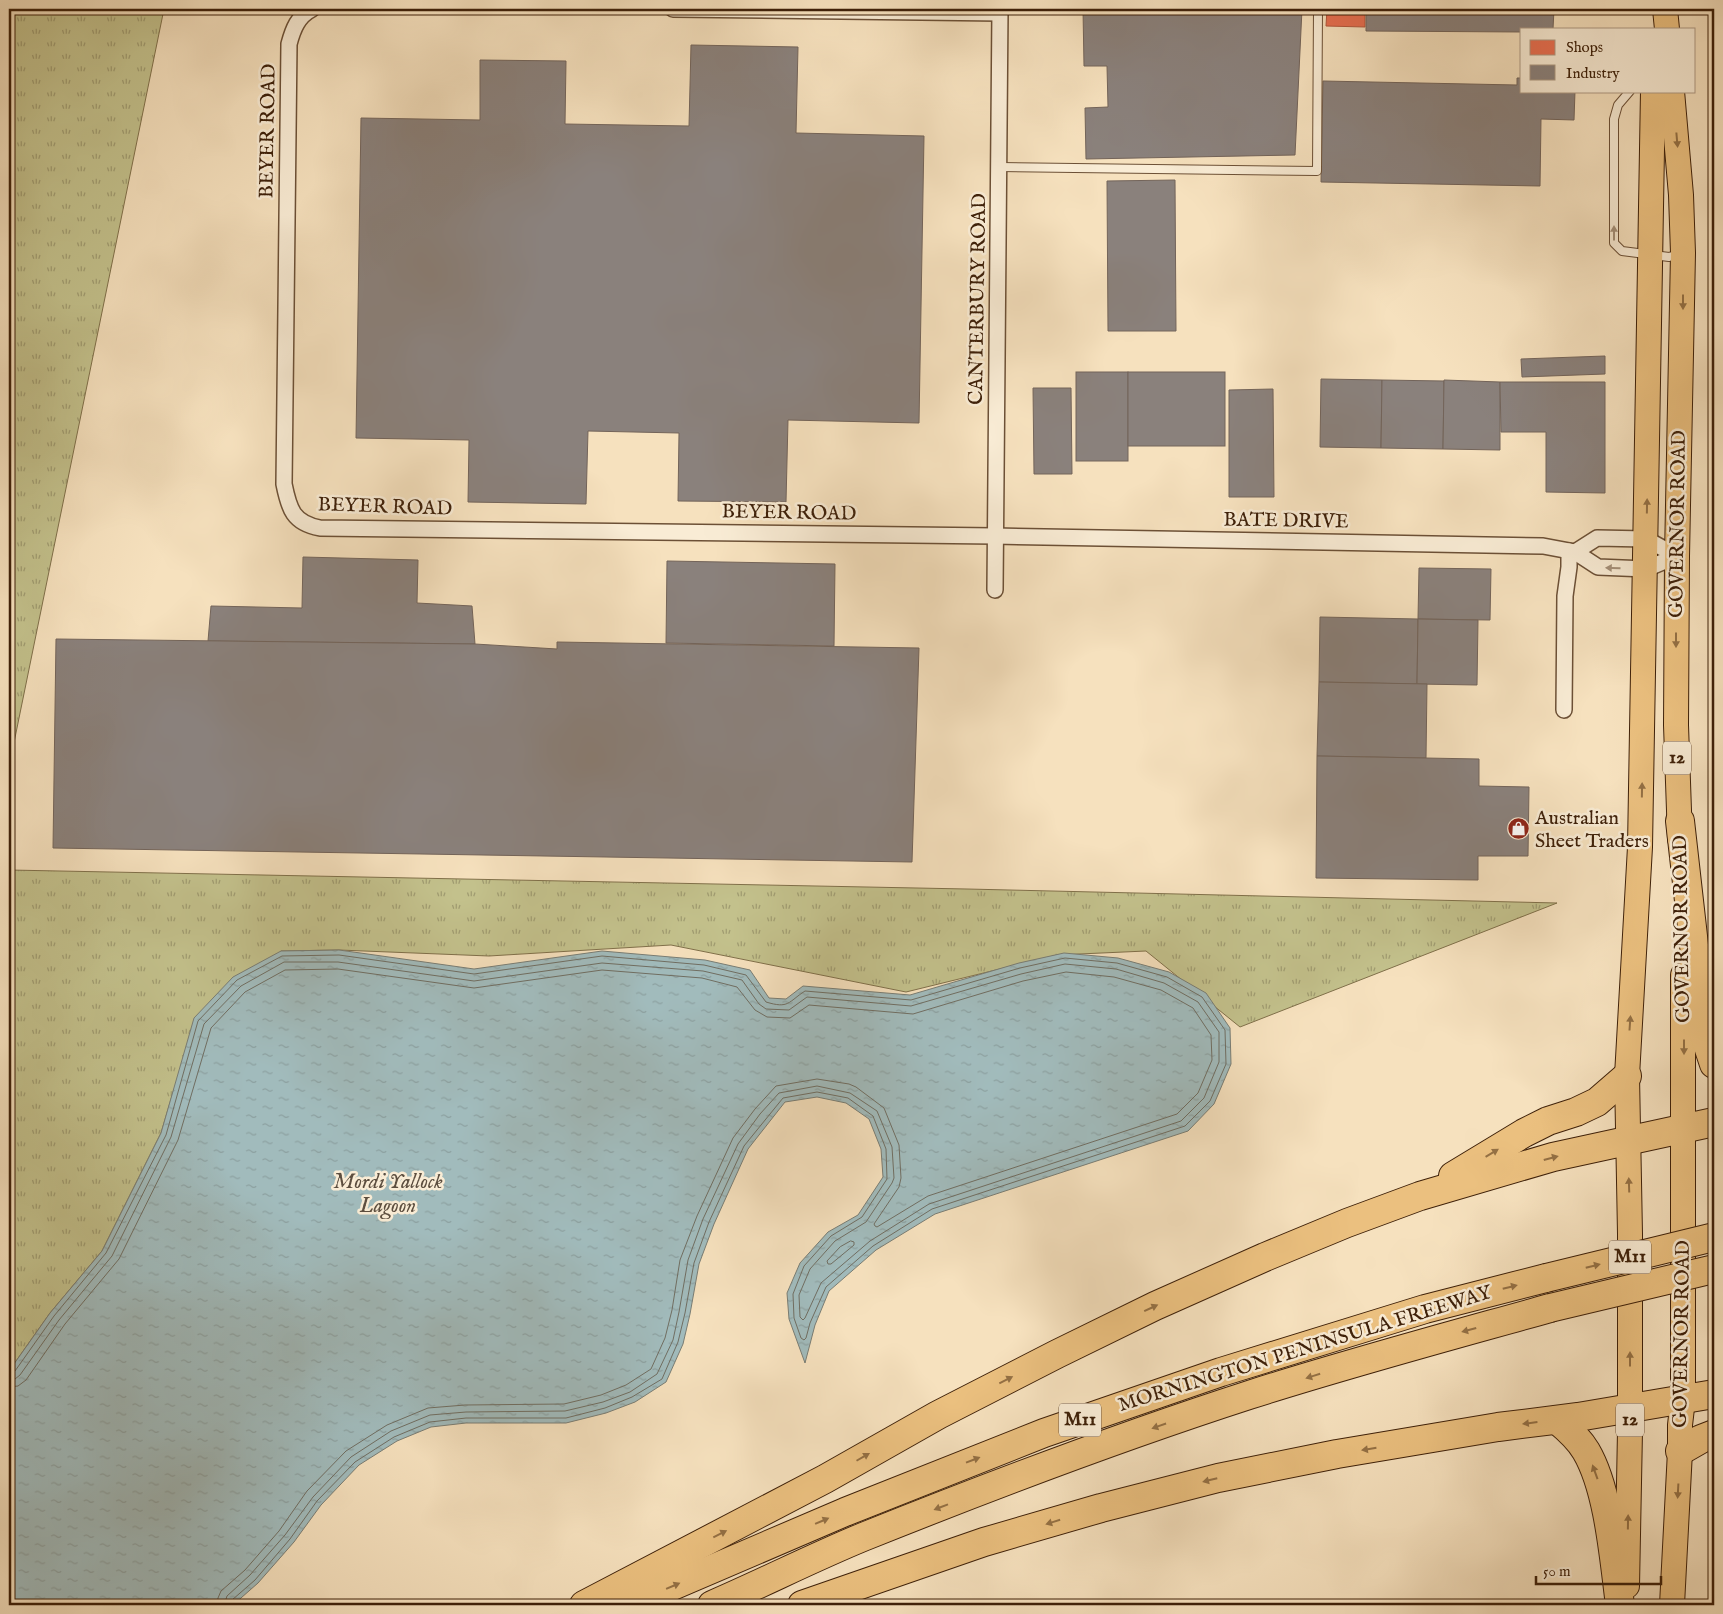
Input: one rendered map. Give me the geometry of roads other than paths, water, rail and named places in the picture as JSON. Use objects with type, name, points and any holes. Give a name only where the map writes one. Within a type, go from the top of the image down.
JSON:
[{"type":"highway","points":[[1680,821],[1695,954],[1696,996],[1703,1031],[1714,1064]]},
{"type":"highway","points":[[1420,1196],[1524,1133],[1548,1121],[1576,1112],[1598,1102],[1627,1076]]},
{"type":"highway","points":[[584,1605],[776,1505],[938,1415],[1155,1306],[1265,1257],[1347,1223],[1420,1196],[1553,1157],[1714,1122]]},
{"type":"highway","name":"MORNINGTON PENINSULA FREEWAY","points":[[628,1605],[845,1512],[1044,1432],[1221,1372],[1425,1308],[1714,1237]]},
{"type":"highway","name":"MORNINGTON PENINSULA FREEWAY","points":[[712,1605],[862,1538],[1045,1467],[1249,1395],[1418,1344],[1550,1308],[1714,1269]]},
{"type":"highway","points":[[802,1605],[993,1540],[1101,1508],[1218,1478],[1337,1454],[1498,1427],[1630,1409],[1714,1394]]},
{"type":"highway","points":[[1557,1420],[1569,1430],[1586,1450],[1601,1489],[1610,1533],[1620,1605]]},
{"type":"highway","points":[[1680,1451],[1714,1434]]},
{"type":"main road","points":[[1654,9],[1654,28]]},
{"type":"main road","points":[[1665,9],[1667,28]]},
{"type":"main road","name":"GOVERNOR ROAD","points":[[1627,1605],[1630,1234],[1627,1076],[1640,847],[1653,92]]},
{"type":"main road","name":"GOVERNOR ROAD","points":[[1672,92],[1681,195],[1683,253],[1683,340],[1677,556],[1676,725],[1684,993],[1684,1128],[1683,1399],[1680,1425],[1672,1605]]},
{"type":"street","name":"BEYER ROAD","points":[[312,9],[302,17],[294,28],[289,44],[284,484],[291,508],[298,520],[310,526],[320,528],[995,536]]},
{"type":"street","points":[[673,9],[1000,11]]},
{"type":"street","name":"CANTERBURY ROAD","points":[[995,590],[1000,11]]},
{"type":"street","name":"BATE DRIVE","points":[[995,536],[1543,546],[1572,551],[1598,567],[1646,569],[1677,556]]},
{"type":"street","points":[[1564,710],[1565,596],[1572,551],[1597,538],[1646,539],[1677,556]]},
{"type":"lane","points":[[999,167],[1317,171],[1318,9]]},
{"type":"lane","points":[[1629,92],[1618,105],[1614,119],[1614,243],[1622,251],[1669,257],[1683,253]]},
{"type":"water","name":"Mordi Yallock Lagoon","points":[[339,950],[474,969],[602,951],[705,960],[750,970],[769,998],[786,999],[803,986],[910,995],[1019,963],[1064,953],[1118,958],[1169,972],[1206,993],[1230,1028],[1231,1064],[1214,1104],[1188,1131],[935,1214],[876,1250],[829,1291],[815,1325],[805,1363],[789,1319],[787,1293],[800,1263],[828,1232],[858,1215],[883,1177],[881,1149],[869,1119],[846,1103],[817,1097],[785,1102],[748,1149],[714,1224],[699,1264],[683,1344],[666,1382],[635,1402],[606,1413],[566,1423],[466,1423],[431,1427],[397,1441],[359,1465],[321,1505],[294,1542],[258,1583],[233,1605],[9,1605],[9,1371],[50,1313],[102,1251],[161,1133],[194,1018],[233,977],[281,951]]},
{"type":"place","name":"Australian Sheet Traders","points":[[1519,829]]}]
